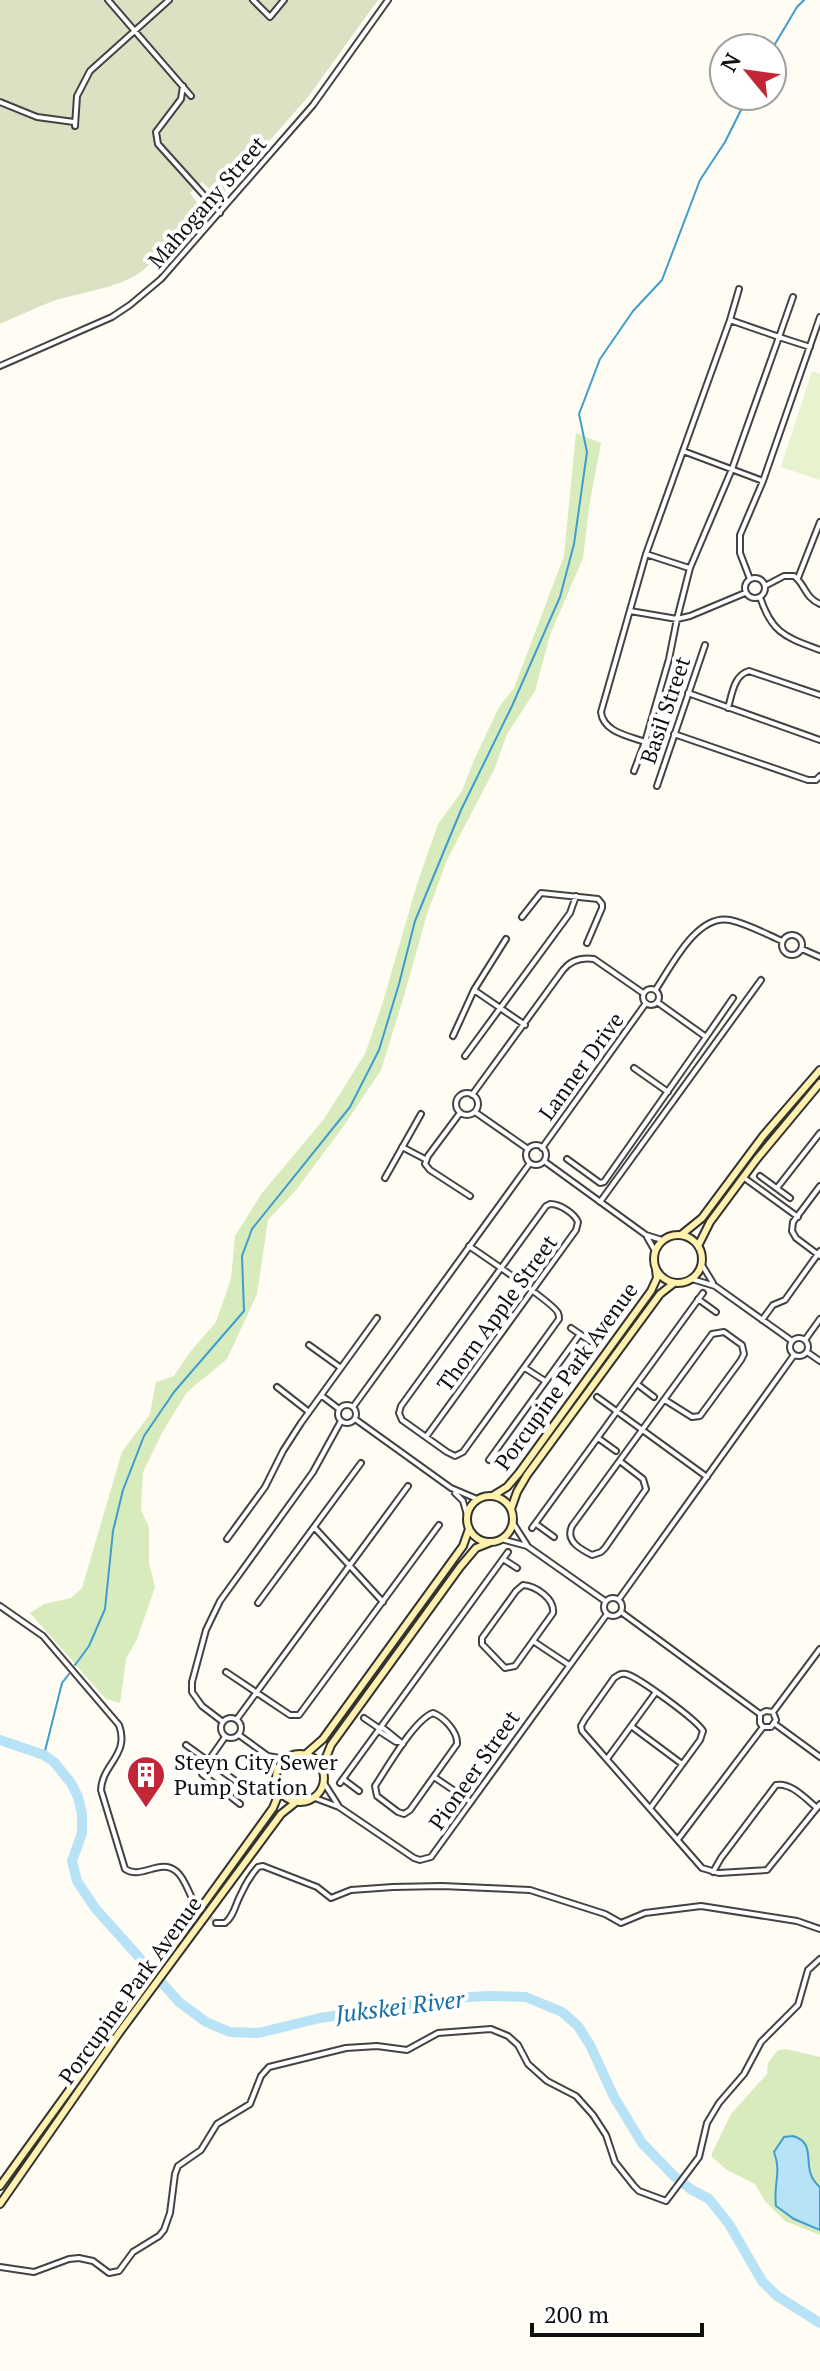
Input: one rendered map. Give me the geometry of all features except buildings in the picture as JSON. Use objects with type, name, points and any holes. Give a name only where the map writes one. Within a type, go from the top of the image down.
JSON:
[{"type":"street","points":[[108,0],[191,96]]},
{"type":"street","points":[[0,102],[37,117],[74,124],[77,96],[94,66],[169,0]]},
{"type":"street","points":[[253,0],[270,17],[284,0]]},
{"type":"street","name":"Mahogany Street","points":[[0,366],[88,329],[130,305],[167,273],[322,94],[388,0]]},
{"type":"street","points":[[183,86],[181,99],[158,128],[157,140],[164,153],[220,213]]},
{"type":"street","points":[[645,742],[607,727],[601,712],[646,554],[739,289]]},
{"type":"street","points":[[634,771],[669,659],[690,568],[732,469],[793,297]]},
{"type":"street","points":[[750,579],[740,553],[740,535],[763,481],[820,317]]},
{"type":"street","points":[[730,320],[810,347]]},
{"type":"street","points":[[683,451],[763,481]]},
{"type":"street","points":[[798,578],[820,522]]},
{"type":"street","points":[[646,554],[690,568]]},
{"type":"street","points":[[765,586],[784,576],[794,576],[808,597],[820,604]]},
{"type":"street","points":[[750,579],[758,579],[765,586],[760,597],[750,598],[745,593],[744,586],[750,579]]},
{"type":"street","points":[[630,611],[677,619],[745,593]]},
{"type":"street","points":[[760,597],[769,621],[779,633],[820,650]]},
{"type":"street","name":"Basil Street","points":[[657,786],[705,645]]},
{"type":"street","points":[[728,708],[738,678],[749,671],[820,695]]},
{"type":"street","points":[[688,693],[820,740]]},
{"type":"street","points":[[674,734],[808,780],[816,780],[820,776]]},
{"type":"street","points":[[522,917],[541,893],[598,899],[602,904],[587,943]]},
{"type":"street","points":[[465,1056],[570,913],[576,896]]},
{"type":"street","points":[[656,989],[694,934],[711,921],[733,921],[782,941]]},
{"type":"street","points":[[796,935],[802,942],[802,949],[795,955],[789,954],[782,948],[782,941],[786,936],[796,935]]},
{"type":"street","points":[[453,1036],[474,990],[506,939]]},
{"type":"street","points":[[802,949],[820,957]]},
{"type":"street","points":[[472,1095],[572,961],[579,958],[601,962],[643,993]]},
{"type":"street","points":[[600,1202],[761,980]]},
{"type":"street","points":[[647,989],[656,989],[657,1002],[652,1005],[646,1003],[643,993],[647,989]]},
{"type":"street","points":[[474,990],[525,1025]]},
{"type":"street","points":[[567,1159],[600,1183],[604,1182],[733,998]]},
{"type":"street","points":[[657,1002],[706,1037]]},
{"type":"street","name":"Lanner Drive","points":[[542,1148],[646,1003]]},
{"type":"street","points":[[634,1068],[668,1092]]},
{"type":"street","points":[[681,1235],[702,1218],[763,1136],[820,1070]]},
{"type":"street","points":[[698,1246],[710,1222],[743,1177],[820,1083]]},
{"type":"street","points":[[472,1095],[464,1094],[457,1100],[456,1106],[460,1113],[466,1115],[475,1112]]},
{"type":"street","points":[[472,1095],[477,1103],[475,1112]]},
{"type":"street","points":[[475,1112],[528,1149]]},
{"type":"street","points":[[460,1113],[425,1164],[470,1196]]},
{"type":"street","points":[[385,1178],[421,1114]]},
{"type":"street","points":[[777,1188],[820,1133]]},
{"type":"street","points":[[528,1149],[536,1146],[546,1152],[544,1161],[539,1165],[530,1163]]},
{"type":"street","points":[[402,1147],[426,1160]]},
{"type":"street","points":[[528,1149],[526,1155],[530,1163]]},
{"type":"street","points":[[544,1161],[646,1235],[662,1240]]},
{"type":"street","points":[[353,1407],[530,1163]]},
{"type":"street","points":[[760,1176],[790,1198]]},
{"type":"street","points":[[743,1177],[798,1217]]},
{"type":"street","points":[[762,1320],[774,1304],[785,1300],[819,1254],[793,1234],[792,1227],[820,1186]]},
{"type":"street","name":"Thorn Apple Street","points":[[426,1437],[576,1230],[576,1218],[557,1205],[550,1204],[501,1268]]},
{"type":"street","points":[[646,1235],[655,1251]]},
{"type":"street","points":[[702,1265],[692,1279],[674,1283],[663,1279],[656,1270],[655,1251],[662,1240],[674,1235],[688,1237],[702,1253],[702,1265],[715,1286]]},
{"type":"street","points":[[469,1246],[501,1268],[555,1308],[559,1319],[463,1452],[455,1456],[402,1420],[399,1410],[501,1268]]},
{"type":"street","name":"Porcupine Park Avenue","points":[[494,1495],[507,1487],[519,1473],[651,1291],[657,1278],[656,1270]]},
{"type":"street","points":[[692,1279],[715,1286],[792,1341]]},
{"type":"street","name":"Porcupine Park Avenue","points":[[511,1509],[527,1475],[660,1294],[674,1283]]},
{"type":"street","points":[[554,1537],[534,1526],[703,1293]]},
{"type":"street","points":[[698,1299],[716,1312]]},
{"type":"street","points":[[227,1539],[265,1487],[309,1412],[377,1318]]},
{"type":"street","points":[[805,1340],[820,1319]]},
{"type":"street","points":[[571,1328],[590,1341]]},
{"type":"street","points":[[621,1462],[643,1479],[646,1489],[605,1548],[592,1555],[571,1540],[570,1531],[712,1334],[724,1332],[742,1345],[744,1354],[741,1360],[700,1416],[692,1417],[665,1400]]},
{"type":"street","points":[[489,1460],[580,1334]]},
{"type":"street","points":[[805,1340],[807,1352],[803,1356],[794,1355],[790,1350],[792,1341],[805,1340]]},
{"type":"street","points":[[309,1345],[341,1368]]},
{"type":"street","points":[[807,1352],[820,1361]]},
{"type":"street","points":[[619,1599],[794,1355]]},
{"type":"street","points":[[525,1368],[545,1381]]},
{"type":"street","points":[[637,1384],[654,1397]]},
{"type":"street","points":[[277,1387],[309,1412]]},
{"type":"street","points":[[322,1396],[339,1409]]},
{"type":"street","points":[[597,1397],[707,1477]]},
{"type":"street","points":[[353,1407],[345,1405],[339,1409],[338,1415],[341,1421],[349,1423],[355,1419]]},
{"type":"street","points":[[353,1407],[355,1419]]},
{"type":"street","points":[[306,1754],[323,1739],[386,1653],[463,1546],[469,1529],[463,1501],[451,1488],[355,1419]]},
{"type":"street","points":[[223,1722],[202,1706],[192,1692],[192,1682],[212,1616],[313,1472],[341,1421]]},
{"type":"street","points":[[598,1438],[616,1451]]},
{"type":"street","points":[[258,1603],[361,1463]]},
{"type":"street","points":[[237,1719],[408,1486]]},
{"type":"street","points":[[451,1488],[477,1499]]},
{"type":"street","points":[[467,1515],[477,1499],[494,1495],[504,1500],[527,1546]]},
{"type":"street","points":[[339,1807],[324,1783],[322,1767],[331,1745],[460,1567],[476,1548],[501,1539],[513,1523]]},
{"type":"street","points":[[226,1672],[290,1715],[299,1715],[439,1525]]},
{"type":"street","points":[[314,1526],[383,1602]]},
{"type":"street","points":[[469,1529],[476,1537],[491,1542]]},
{"type":"street","points":[[501,1539],[527,1546],[605,1601]]},
{"type":"street","points":[[359,1791],[342,1781],[508,1552]]},
{"type":"street","points":[[503,1559],[517,1568]]},
{"type":"street","points":[[523,1585],[539,1592],[551,1601],[554,1608],[533,1641],[511,1668],[501,1666],[482,1644],[482,1638],[491,1624],[523,1585]]},
{"type":"street","points":[[610,1597],[619,1599],[621,1612],[612,1616],[607,1614],[605,1601],[610,1597]]},
{"type":"street","points":[[0,1606],[43,1636],[119,1725],[122,1745],[104,1777],[101,1790],[125,1869],[135,1873],[169,1867],[180,1875],[193,1900]]},
{"type":"street","points":[[621,1612],[760,1714]]},
{"type":"street","name":"Pioneer Street","points":[[339,1807],[406,1854],[420,1860],[431,1857],[607,1614]]},
{"type":"street","points":[[533,1641],[569,1665]]},
{"type":"street","points":[[773,1712],[820,1649]]},
{"type":"street","points":[[651,1807],[700,1740],[703,1731],[696,1721],[656,1692],[624,1674],[614,1678],[581,1726],[583,1734],[651,1807],[699,1865],[713,1872],[769,1869],[819,1806],[788,1785],[776,1785],[713,1872]]},
{"type":"street","points":[[607,1759],[656,1692]]},
{"type":"street","points":[[760,1714],[773,1712]]},
{"type":"street","points":[[773,1712],[775,1724]]},
{"type":"street","points":[[433,1713],[441,1717],[458,1738],[455,1748],[434,1777],[404,1814],[377,1796],[375,1786],[401,1743],[433,1713]]},
{"type":"street","points":[[760,1714],[763,1727]]},
{"type":"street","points":[[225,1737],[221,1728],[228,1718],[237,1719],[242,1725],[239,1735]]},
{"type":"street","points":[[364,1718],[401,1743]]},
{"type":"street","points":[[763,1727],[775,1724]]},
{"type":"street","points":[[775,1724],[820,1757]]},
{"type":"street","points":[[631,1726],[682,1764]]},
{"type":"street","points":[[678,1839],[763,1727]]},
{"type":"street","points":[[225,1737],[239,1735]]},
{"type":"street","points":[[239,1735],[268,1756],[277,1770]]},
{"type":"street","points":[[225,1737],[202,1774],[240,1804]]},
{"type":"street","points":[[186,1745],[244,1787]]},
{"type":"street","points":[[322,1767],[306,1754],[295,1754],[285,1759],[277,1770],[276,1781],[284,1796],[296,1802],[315,1798],[324,1783]]},
{"type":"street","points":[[268,1756],[285,1759]]},
{"type":"street","points":[[434,1777],[471,1802]]},
{"type":"street","name":"Porcupine Park Avenue","points":[[0,2186],[196,1921],[273,1808],[280,1791]]},
{"type":"street","points":[[315,1798],[339,1807]]},
{"type":"street","name":"Porcupine Park Avenue","points":[[196,1921],[281,1814],[296,1802]]},
{"type":"street","points":[[216,1923],[225,1923],[230,1919],[253,1873],[263,1866],[317,1887],[331,1898],[343,1892],[383,1887],[500,1888],[539,1892],[605,1914],[621,1923],[645,1913],[701,1906],[788,1919],[820,1929]]},
{"type":"street","points":[[0,2267],[29,2273],[79,2258],[93,2261],[109,2273],[119,2271],[133,2252],[164,2230],[178,2166],[201,2150],[217,2124],[250,2104],[261,2076],[269,2067],[346,2048],[377,2046],[407,2050],[431,2035],[446,2032],[491,2029],[513,2039],[530,2066],[547,2081],[576,2096],[593,2115],[606,2135],[615,2162],[635,2187],[664,2201],[672,2195],[699,2157],[707,2123],[716,2108],[744,2074],[761,2042],[798,2005],[808,1970],[820,1959]]},
{"type":"street","name":"Porcupine Park Avenue","points":[[0,2204],[115,2033]]},
{"type":"green space","points":[[0,0],[378,0],[308,97],[219,198],[202,182],[190,193],[205,213],[154,266],[151,262],[120,283],[53,301],[0,324]]},
{"type":"green space","points":[[812,371],[820,374],[820,480],[781,467]]},
{"type":"green space","points":[[576,433],[601,443],[583,558],[550,635],[535,691],[507,734],[494,770],[447,860],[427,914],[381,1070],[296,1190],[268,1220],[257,1294],[227,1359],[187,1392],[143,1472],[141,1510],[149,1527],[149,1563],[155,1587],[137,1639],[126,1659],[120,1703],[106,1699],[30,1613],[44,1604],[71,1598],[82,1588],[122,1452],[150,1414],[156,1382],[174,1376],[216,1322],[231,1279],[235,1236],[262,1193],[324,1119],[365,1054],[438,824],[462,791],[499,707],[514,688],[564,556]]},
{"type":"green space","points":[[778,2050],[820,2057],[820,2235],[785,2221],[765,2201],[755,2184],[727,2170],[712,2157],[731,2114],[767,2074],[768,2063]]},
{"type":"water","points":[[793,2136],[806,2145],[810,2173],[820,2187],[820,2230],[794,2219],[776,2206],[777,2166],[774,2152],[784,2137]]},
{"type":"waterway","points":[[782,32],[804,0]]},
{"type":"waterway","points":[[75,1665],[89,1646],[105,1609],[113,1531],[123,1490],[144,1436],[174,1392],[244,1311],[242,1256],[252,1229],[350,1107],[379,1050],[415,921],[461,810],[512,706],[560,597],[574,544],[587,452],[579,414],[600,359],[633,311],[662,280],[700,180],[740,112]]},
{"type":"waterway","points":[[44,1755],[62,1683],[69,1674]]},
{"type":"waterway","name":"Jukskei River","points":[[0,1740],[44,1755],[71,1783],[82,1814],[82,1833],[72,1861],[77,1881],[95,1908],[179,2002],[206,2022],[230,2032],[258,2033],[320,2018],[451,1998],[489,1996],[526,1997],[562,2012],[578,2026],[590,2045],[614,2097],[642,2143],[674,2176],[709,2199],[729,2224],[762,2281],[777,2296],[820,2323]]},
{"type":"tunnel","points":[[193,1900],[216,1923]]},
{"type":"place","name":"Steyn City Sewer Pump Station","points":[[146,1809]]}]
